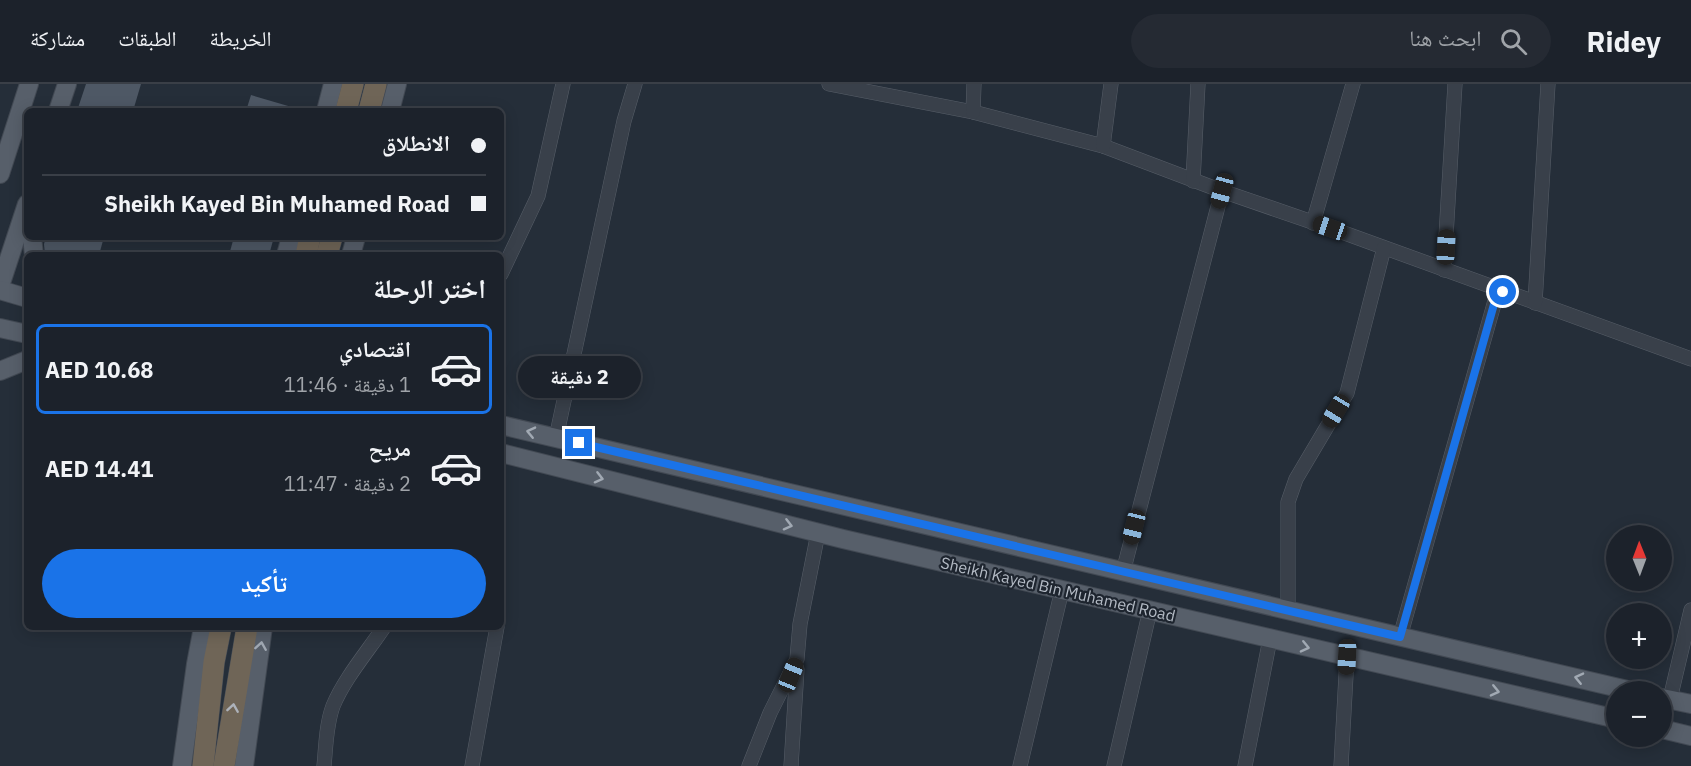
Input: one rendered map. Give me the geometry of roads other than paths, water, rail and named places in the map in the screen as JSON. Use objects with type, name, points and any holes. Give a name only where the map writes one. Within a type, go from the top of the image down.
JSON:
[{"type":"highway","points":[[346,108],[353,84]]},
{"type":"highway","points":[[370,108],[376,84]]},
{"type":"highway","points":[[203,766],[219,630]]},
{"type":"highway","points":[[224,766],[247,630]]},
{"type":"main road","points":[[1,167],[29,84]]},
{"type":"main road","points":[[59,108],[67,84]]},
{"type":"main road","points":[[327,108],[333,84]]},
{"type":"main road","points":[[391,108],[397,84]]},
{"type":"main road","points":[[24,213],[0,288],[24,297]]},
{"type":"main road","points":[[0,328],[24,333]]},
{"type":"main road","points":[[0,371],[24,361]]},
{"type":"main road","name":"Sheikh Kayed Bin Muhamed Road","points":[[504,425],[1606,685]]},
{"type":"main road","name":"Sheikh Kayed Bin Muhamed Road","points":[[504,454],[818,532],[1606,716]]},
{"type":"main road","points":[[1222,627],[1228,596]]},
{"type":"main road","points":[[182,766],[202,630]]},
{"type":"main road","points":[[244,766],[263,630]]},
{"type":"main road","points":[[1672,699],[1691,704]]},
{"type":"main road","points":[[1672,731],[1691,736]]},
{"type":"street","points":[[504,268],[538,196],[563,84]]},
{"type":"street","points":[[556,438],[624,121],[635,84]]},
{"type":"street","points":[[830,84],[973,112],[1103,146],[1193,181],[1691,359]]},
{"type":"street","points":[[973,112],[974,84]]},
{"type":"street","points":[[1103,146],[1111,84]]},
{"type":"street","points":[[1193,181],[1198,84]]},
{"type":"street","points":[[1313,223],[1353,84]]},
{"type":"street","points":[[1444,270],[1455,84]]},
{"type":"street","points":[[1535,303],[1548,84]]},
{"type":"street","points":[[1123,572],[1222,191]]},
{"type":"street","points":[[1288,610],[1288,502],[1296,479],[1347,393],[1384,248]]},
{"type":"street","points":[[1400,637],[1498,290]]},
{"type":"street","points":[[791,766],[800,624],[818,532]]},
{"type":"street","points":[[1020,766],[1062,590]]},
{"type":"street","points":[[1114,766],[1150,610]]},
{"type":"street","points":[[1671,681],[1691,610]]},
{"type":"street","points":[[324,766],[327,731],[334,705],[382,630]]},
{"type":"street","points":[[472,766],[496,630]]},
{"type":"street","points":[[1245,766],[1270,639]]},
{"type":"street","points":[[1341,766],[1347,657]]},
{"type":"street","points":[[749,766],[770,713],[797,659]]}]
